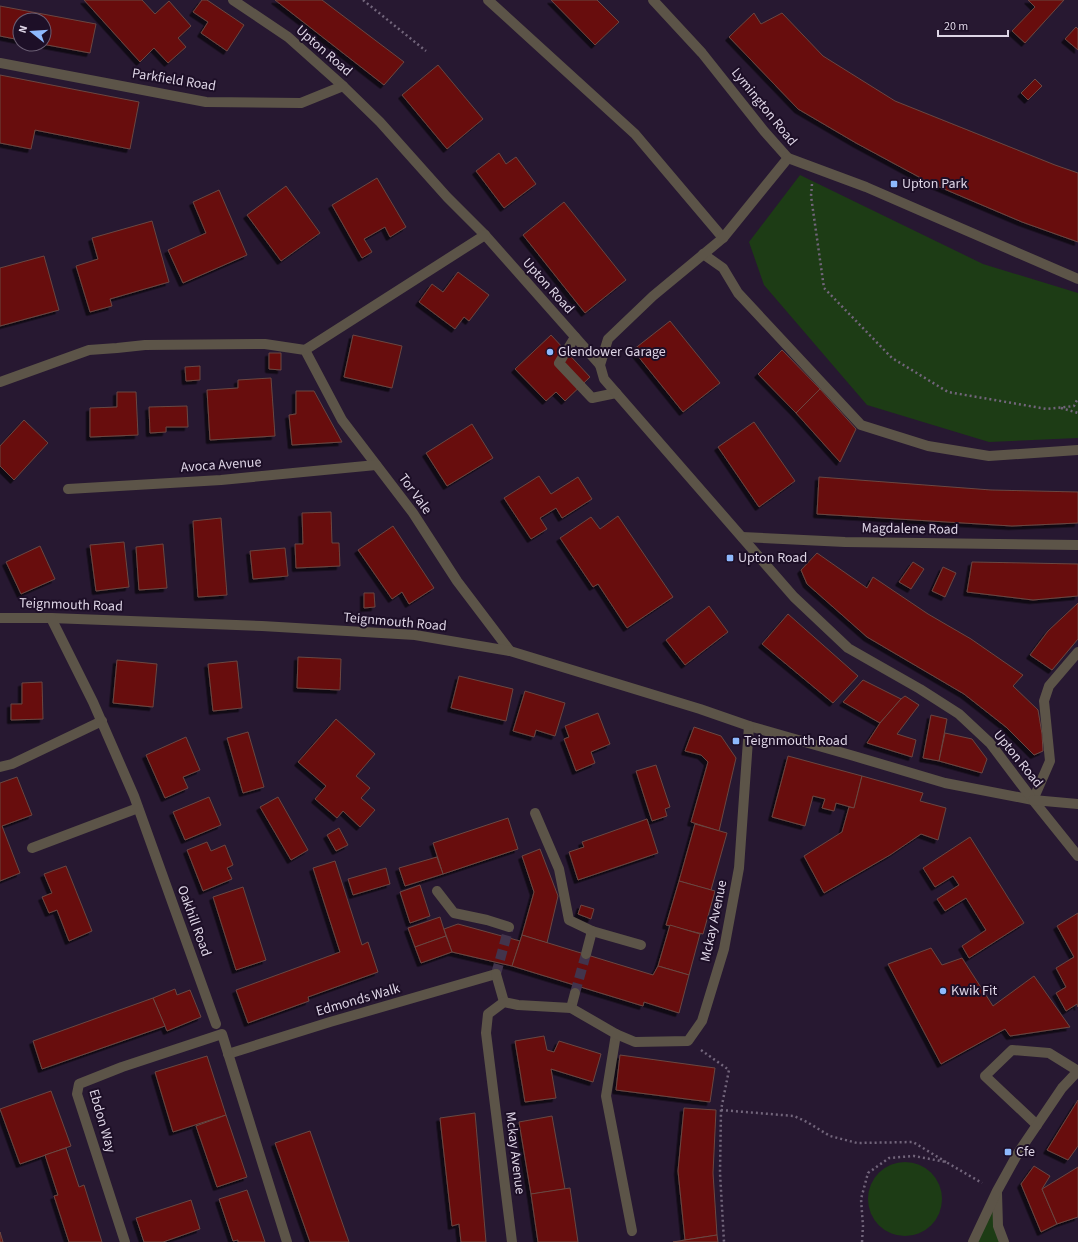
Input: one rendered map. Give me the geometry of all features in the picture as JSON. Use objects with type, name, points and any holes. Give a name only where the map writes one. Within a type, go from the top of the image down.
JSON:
[{"type":"street","name":"Upton Road","points":[[233,0],[288,37],[343,86],[380,122],[447,197],[485,235],[600,365],[604,380],[794,597],[848,648],[920,689],[958,714],[990,743],[1078,856]]},
{"type":"street","points":[[488,0],[635,134],[723,238]]},
{"type":"street","name":"Lymington Road","points":[[653,0],[702,53],[764,131],[788,158],[866,187],[1078,279]]},
{"type":"street","name":"Parkfield Road","points":[[0,63],[206,102],[300,103],[343,86]]},
{"type":"street","points":[[600,365],[608,339],[653,296],[723,238],[788,158]]},
{"type":"street","points":[[0,382],[89,350],[145,345],[265,344],[305,350],[485,235]]},
{"type":"street","points":[[703,254],[723,268],[738,293],[861,425],[928,446],[989,456],[1078,450]]},
{"type":"street","points":[[575,337],[559,363],[592,398],[616,393]]},
{"type":"street","name":"Tor Vale","points":[[305,350],[342,420],[413,513],[456,581],[510,651]]},
{"type":"street","name":"Avoca Avenue","points":[[68,489],[221,480],[376,465]]},
{"type":"street","name":"Magdalene Road","points":[[742,537],[845,542],[1078,545]]},
{"type":"street","name":"Teignmouth Road","points":[[0,618],[51,618],[262,626],[416,635],[510,651],[700,709],[749,726],[945,784],[1033,800],[1078,804]]},
{"type":"street","name":"Oakhill Road","points":[[51,618],[102,721],[138,808],[216,1024],[222,1034],[287,1242]]},
{"type":"street","points":[[1033,800],[1050,761],[1044,701],[1050,686],[1078,652]]},
{"type":"street","points":[[0,767],[12,764],[102,721]]},
{"type":"street","name":"Mckay Avenue","points":[[688,1041],[702,1021],[724,949],[739,868],[749,726]]},
{"type":"street","points":[[32,848],[138,808]]},
{"type":"street","points":[[535,813],[559,868],[569,920],[592,931],[641,945]]},
{"type":"street","points":[[437,891],[454,913],[487,920],[509,927]]},
{"type":"street","points":[[586,954],[592,931]]},
{"type":"street","name":"Edmonds Walk","points":[[228,1054],[330,1022],[496,974],[504,1002]]},
{"type":"street","points":[[571,1008],[575,993]]},
{"type":"street","points":[[504,1002],[518,1005],[571,1008],[616,1034],[635,1042],[688,1041]]},
{"type":"street","name":"Mckay Avenue","points":[[504,1002],[488,1014],[486,1033],[512,1242]]},
{"type":"street","name":"Ebdon Way","points":[[125,1242],[77,1094],[78,1084],[122,1067],[222,1034]]},
{"type":"street","points":[[616,1034],[606,1096],[632,1231]]},
{"type":"street","points":[[973,1242],[996,1192],[1018,1153],[1037,1125],[1062,1088],[1078,1071],[1049,1053],[1012,1050],[985,1076],[1037,1125]]},
{"type":"street","points":[[996,1192],[998,1226],[1004,1242]]},
{"type":"path","points":[[363,0],[426,51]]},
{"type":"path","points":[[812,167],[812,196],[824,288],[892,358],[948,392],[1047,409],[1074,406],[1078,398]]},
{"type":"path","points":[[1060,408],[1078,413]]},
{"type":"path","points":[[688,1041],[729,1070],[722,1110],[720,1173],[724,1242]]},
{"type":"path","points":[[722,1110],[794,1116],[830,1136],[857,1143],[913,1142],[996,1192]]},
{"type":"path","points":[[862,1242],[863,1226],[861,1199],[868,1173],[889,1158],[914,1156],[946,1162]]},
{"type":"green space","points":[[800,175],[983,264],[1078,293],[1078,438],[989,442],[867,405],[764,285],[749,242]]},
{"type":"green space","points":[[905,1162],[919,1165],[931,1173],[939,1185],[942,1199],[939,1213],[931,1225],[919,1233],[905,1236],[891,1233],[879,1225],[871,1213],[868,1199],[871,1185],[879,1173],[891,1165]]},
{"type":"green space","points":[[997,1191],[1004,1242],[973,1242]]},
{"type":"building","points":[[84,0],[142,0],[155,14],[169,1],[191,26],[178,38],[186,47],[168,63],[154,48],[140,62]]},
{"type":"building","points":[[202,0],[207,0],[244,25],[227,51],[201,33],[208,22],[193,12]]},
{"type":"building","points":[[275,0],[322,0],[404,62],[384,85]]},
{"type":"building","points":[[551,0],[597,0],[619,22],[595,45]]},
{"type":"building","points":[[1028,0],[1064,0],[1025,43],[1012,31],[1035,7]]},
{"type":"building","points":[[0,6],[32,12],[12,12],[12,38],[0,36]]},
{"type":"building","points":[[754,13],[761,24],[782,13],[823,56],[895,101],[1078,173],[1078,242],[1022,222],[930,183],[856,143],[798,109],[729,37]]},
{"type":"building","points":[[52,16],[96,24],[90,53],[52,46]]},
{"type":"building","points":[[1076,27],[1078,29],[1078,50],[1065,39]]},
{"type":"building","points":[[438,65],[483,119],[447,149],[402,95]]},
{"type":"building","points":[[0,75],[139,102],[130,149],[35,130],[31,149],[0,143]]},
{"type":"building","points":[[1035,79],[1042,86],[1028,100],[1021,93]]},
{"type":"building","points":[[499,153],[506,164],[516,157],[536,184],[504,208],[476,171]]},
{"type":"building","points":[[377,178],[406,227],[390,237],[385,227],[364,239],[372,252],[362,258],[332,205]]},
{"type":"building","points":[[286,186],[320,233],[281,261],[247,215]]},
{"type":"building","points":[[219,190],[247,255],[183,283],[168,250],[206,233],[193,202]]},
{"type":"building","points":[[564,202],[626,280],[585,313],[523,235]]},
{"type":"building","points":[[152,221],[169,282],[110,299],[112,306],[90,312],[76,266],[98,259],[92,238]]},
{"type":"building","points":[[44,256],[59,310],[0,326],[0,268]]},
{"type":"building","points":[[458,272],[489,295],[469,321],[464,317],[455,329],[419,302],[432,284],[443,292]]},
{"type":"building","points":[[670,321],[720,383],[683,412],[633,350]]},
{"type":"building","points":[[353,335],[402,346],[392,388],[344,377]]},
{"type":"building","name":"Glendower Garage","points":[[551,335],[590,377],[565,401],[556,392],[546,401],[515,369]]},
{"type":"building","points":[[782,350],[820,389],[796,413],[758,374]]},
{"type":"building","points":[[269,353],[281,353],[281,370],[269,369]]},
{"type":"building","points":[[200,366],[200,380],[186,381],[185,367]]},
{"type":"building","points":[[271,378],[275,436],[210,440],[207,390],[238,388],[238,380]]},
{"type":"building","points":[[820,389],[856,429],[840,462],[796,413]]},
{"type":"building","points":[[296,391],[314,391],[342,442],[292,445],[289,415],[296,414]]},
{"type":"building","points":[[117,392],[136,392],[138,435],[90,437],[90,408],[117,407]]},
{"type":"building","points":[[187,406],[188,427],[166,427],[166,432],[150,433],[149,407]]},
{"type":"building","points":[[24,420],[48,443],[14,480],[0,466],[0,446]]},
{"type":"building","points":[[754,422],[795,481],[759,507],[718,447]]},
{"type":"building","points":[[472,424],[493,458],[447,486],[426,453]]},
{"type":"building","points":[[539,476],[551,494],[578,477],[592,499],[562,518],[556,508],[540,518],[547,529],[531,539],[504,498]]},
{"type":"building","points":[[819,477],[991,490],[1078,492],[1078,523],[1012,526],[817,514]]},
{"type":"building","points":[[331,512],[332,543],[339,543],[340,566],[296,568],[295,544],[303,544],[302,513]]},
{"type":"building","points":[[618,516],[673,597],[627,628],[598,584],[593,587],[560,538],[591,517],[600,529]]},
{"type":"building","points":[[221,518],[227,595],[198,597],[193,521]]},
{"type":"building","points":[[393,526],[434,588],[409,604],[402,592],[392,599],[358,550]]},
{"type":"building","points":[[124,542],[129,587],[96,591],[90,545]]},
{"type":"building","points":[[163,544],[167,588],[139,590],[136,547]]},
{"type":"building","points":[[40,546],[55,579],[21,594],[6,562]]},
{"type":"building","points":[[285,548],[288,576],[253,579],[250,551]]},
{"type":"building","points":[[817,553],[867,588],[873,577],[928,614],[971,639],[1023,675],[1013,686],[1038,710],[1043,751],[1034,755],[1006,727],[964,694],[867,637],[807,584],[801,570]]},
{"type":"building","points":[[913,562],[924,569],[911,589],[899,582]]},
{"type":"building","points":[[972,562],[1078,564],[1078,596],[1033,600],[967,592]]},
{"type":"building","points":[[943,567],[956,573],[945,597],[932,591]]},
{"type":"building","points":[[364,593],[374,593],[375,607],[364,608]]},
{"type":"building","points":[[1078,603],[1078,639],[1052,670],[1030,655],[1048,631]]},
{"type":"building","points":[[709,606],[728,632],[685,665],[666,640]]},
{"type":"building","points":[[788,614],[858,676],[833,703],[762,644]]},
{"type":"building","points":[[298,657],[341,659],[340,690],[297,688]]},
{"type":"building","points":[[117,660],[157,664],[153,707],[113,703]]},
{"type":"building","points":[[237,661],[242,708],[213,711],[208,664]]},
{"type":"building","points":[[459,676],[513,689],[506,721],[451,708]]},
{"type":"building","points":[[863,680],[901,699],[880,723],[843,702]]},
{"type":"building","points":[[42,682],[43,719],[11,720],[11,704],[22,704],[22,683]]},
{"type":"building","points":[[525,691],[565,703],[555,736],[536,730],[534,737],[513,731]]},
{"type":"building","points":[[905,696],[919,705],[897,734],[916,740],[912,757],[867,743],[880,723]]},
{"type":"building","points":[[598,713],[610,744],[591,752],[595,763],[576,771],[564,739],[569,737],[565,726]]},
{"type":"building","points":[[931,715],[947,719],[939,761],[923,758]]},
{"type":"building","points":[[336,719],[375,754],[356,776],[370,788],[361,798],[375,810],[360,827],[343,811],[337,818],[315,799],[326,786],[298,762]]},
{"type":"building","points":[[694,727],[721,736],[736,758],[719,831],[691,822],[708,762],[701,755],[685,751]]},
{"type":"building","points":[[248,732],[264,787],[243,793],[227,738]]},
{"type":"building","points":[[945,733],[972,739],[987,759],[982,773],[939,761]]},
{"type":"building","points":[[186,737],[200,770],[183,777],[188,788],[165,798],[146,755]]},
{"type":"building","points":[[788,756],[862,776],[854,808],[836,803],[834,811],[822,808],[825,799],[813,796],[805,826],[772,817]]},
{"type":"building","points":[[656,765],[670,807],[665,809],[667,816],[652,821],[636,771]]},
{"type":"building","points":[[862,776],[923,793],[920,801],[946,808],[938,840],[921,834],[890,855],[824,893],[804,856],[842,832],[849,807],[854,808]]},
{"type":"building","points":[[17,777],[32,815],[2,826],[20,873],[0,881],[0,783]]},
{"type":"building","points":[[209,797],[221,825],[185,840],[173,812]]},
{"type":"building","points":[[278,797],[308,850],[291,860],[260,807]]},
{"type":"building","points":[[508,818],[518,849],[443,874],[433,843]]},
{"type":"building","points":[[647,819],[658,853],[578,880],[569,852],[584,847],[582,842]]},
{"type":"building","points":[[695,824],[727,833],[711,890],[679,881]]},
{"type":"building","points":[[339,828],[348,845],[336,851],[327,835]]},
{"type":"building","points":[[970,837],[1024,923],[969,958],[962,946],[986,930],[966,898],[945,911],[937,899],[959,885],[953,876],[935,887],[923,868]]},
{"type":"building","points":[[207,842],[211,851],[225,845],[233,865],[227,868],[232,879],[203,891],[187,850]]},
{"type":"building","points":[[540,849],[558,896],[547,943],[522,935],[534,892],[522,856]]},
{"type":"building","points":[[437,857],[443,874],[405,886],[399,868]]},
{"type":"building","points":[[335,861],[362,945],[368,942],[378,972],[308,997],[309,1001],[248,1023],[236,990],[340,952],[313,868]]},
{"type":"building","points":[[66,866],[92,931],[69,941],[57,910],[49,913],[42,897],[52,893],[44,874]]},
{"type":"building","points":[[386,868],[390,884],[353,895],[348,879]]},
{"type":"building","points":[[679,881],[715,891],[703,934],[666,925]]},
{"type":"building","points":[[420,885],[430,916],[410,923],[400,892]]},
{"type":"building","points":[[243,887],[266,960],[236,970],[213,897]]},
{"type":"building","points":[[581,905],[594,909],[591,919],[578,914]]},
{"type":"building","points":[[1078,913],[1078,1007],[1077,1004],[1066,1011],[1056,993],[1066,987],[1056,968],[1074,957],[1057,926]]},
{"type":"building","points":[[440,917],[446,936],[415,947],[408,928]]},
{"type":"building","points":[[458,924],[520,941],[512,966],[452,952],[444,929]]},
{"type":"building","points":[[670,925],[700,934],[689,975],[658,966]]},
{"type":"building","points":[[522,935],[653,975],[658,966],[689,975],[679,1013],[644,1002],[643,1006],[512,966]]},
{"type":"building","points":[[446,936],[452,952],[421,963],[415,947]]},
{"type":"building","name":"Kwik Fit","points":[[931,948],[942,965],[962,958],[993,1006],[1034,976],[1070,1027],[1010,1036],[1005,1029],[941,1064],[888,964]]},
{"type":"building","points":[[175,989],[177,995],[190,990],[201,1017],[167,1031],[153,998]]},
{"type":"building","points":[[153,998],[165,1026],[42,1069],[33,1041]]},
{"type":"building","points":[[544,1036],[547,1050],[554,1052],[559,1041],[601,1054],[593,1082],[551,1069],[556,1098],[525,1102],[515,1041]]},
{"type":"building","points":[[620,1055],[715,1068],[710,1102],[616,1090]]},
{"type":"building","points":[[207,1056],[226,1115],[173,1132],[155,1072]]},
{"type":"building","points":[[51,1091],[71,1146],[20,1164],[0,1109]]},
{"type":"building","points":[[1078,1100],[1078,1146],[1068,1160],[1047,1150]]},
{"type":"building","points":[[684,1108],[716,1110],[713,1173],[717,1235],[685,1240],[678,1171]]},
{"type":"building","points":[[475,1113],[486,1242],[461,1242],[459,1224],[452,1226],[440,1118]]},
{"type":"building","points":[[226,1115],[247,1177],[217,1187],[196,1126]]},
{"type":"building","points":[[552,1116],[565,1189],[531,1194],[519,1122]]},
{"type":"building","points":[[310,1131],[349,1242],[310,1242],[275,1143]]},
{"type":"building","points":[[66,1148],[79,1187],[84,1185],[102,1242],[69,1242],[54,1196],[58,1195],[45,1155]]},
{"type":"building","points":[[1034,1166],[1050,1176],[1042,1189],[1057,1224],[1041,1232],[1021,1184]]},
{"type":"building","points":[[1078,1167],[1078,1217],[1057,1224],[1042,1189]]},
{"type":"building","points":[[570,1188],[578,1242],[538,1242],[531,1194]]},
{"type":"building","points":[[247,1190],[265,1242],[233,1241],[219,1199]]},
{"type":"building","points":[[191,1200],[200,1229],[163,1242],[144,1242],[136,1218]]},
{"type":"building","points":[[0,1232],[3,1242],[0,1242]]},
{"type":"building","points":[[717,1235],[718,1242],[673,1242],[685,1240]]},
{"type":"tunnel","points":[[496,974],[509,927]]},
{"type":"tunnel","points":[[575,993],[586,954]]},
{"type":"place","name":"Upton Park","points":[[894,184]]},
{"type":"place","name":"Glendower Garage","points":[[550,352]]},
{"type":"place","name":"Upton Road","points":[[730,558]]},
{"type":"place","name":"Teignmouth Road","points":[[736,741]]},
{"type":"place","name":"Kwik Fit","points":[[943,991]]},
{"type":"place","name":"Cfe","points":[[1008,1152]]}]
